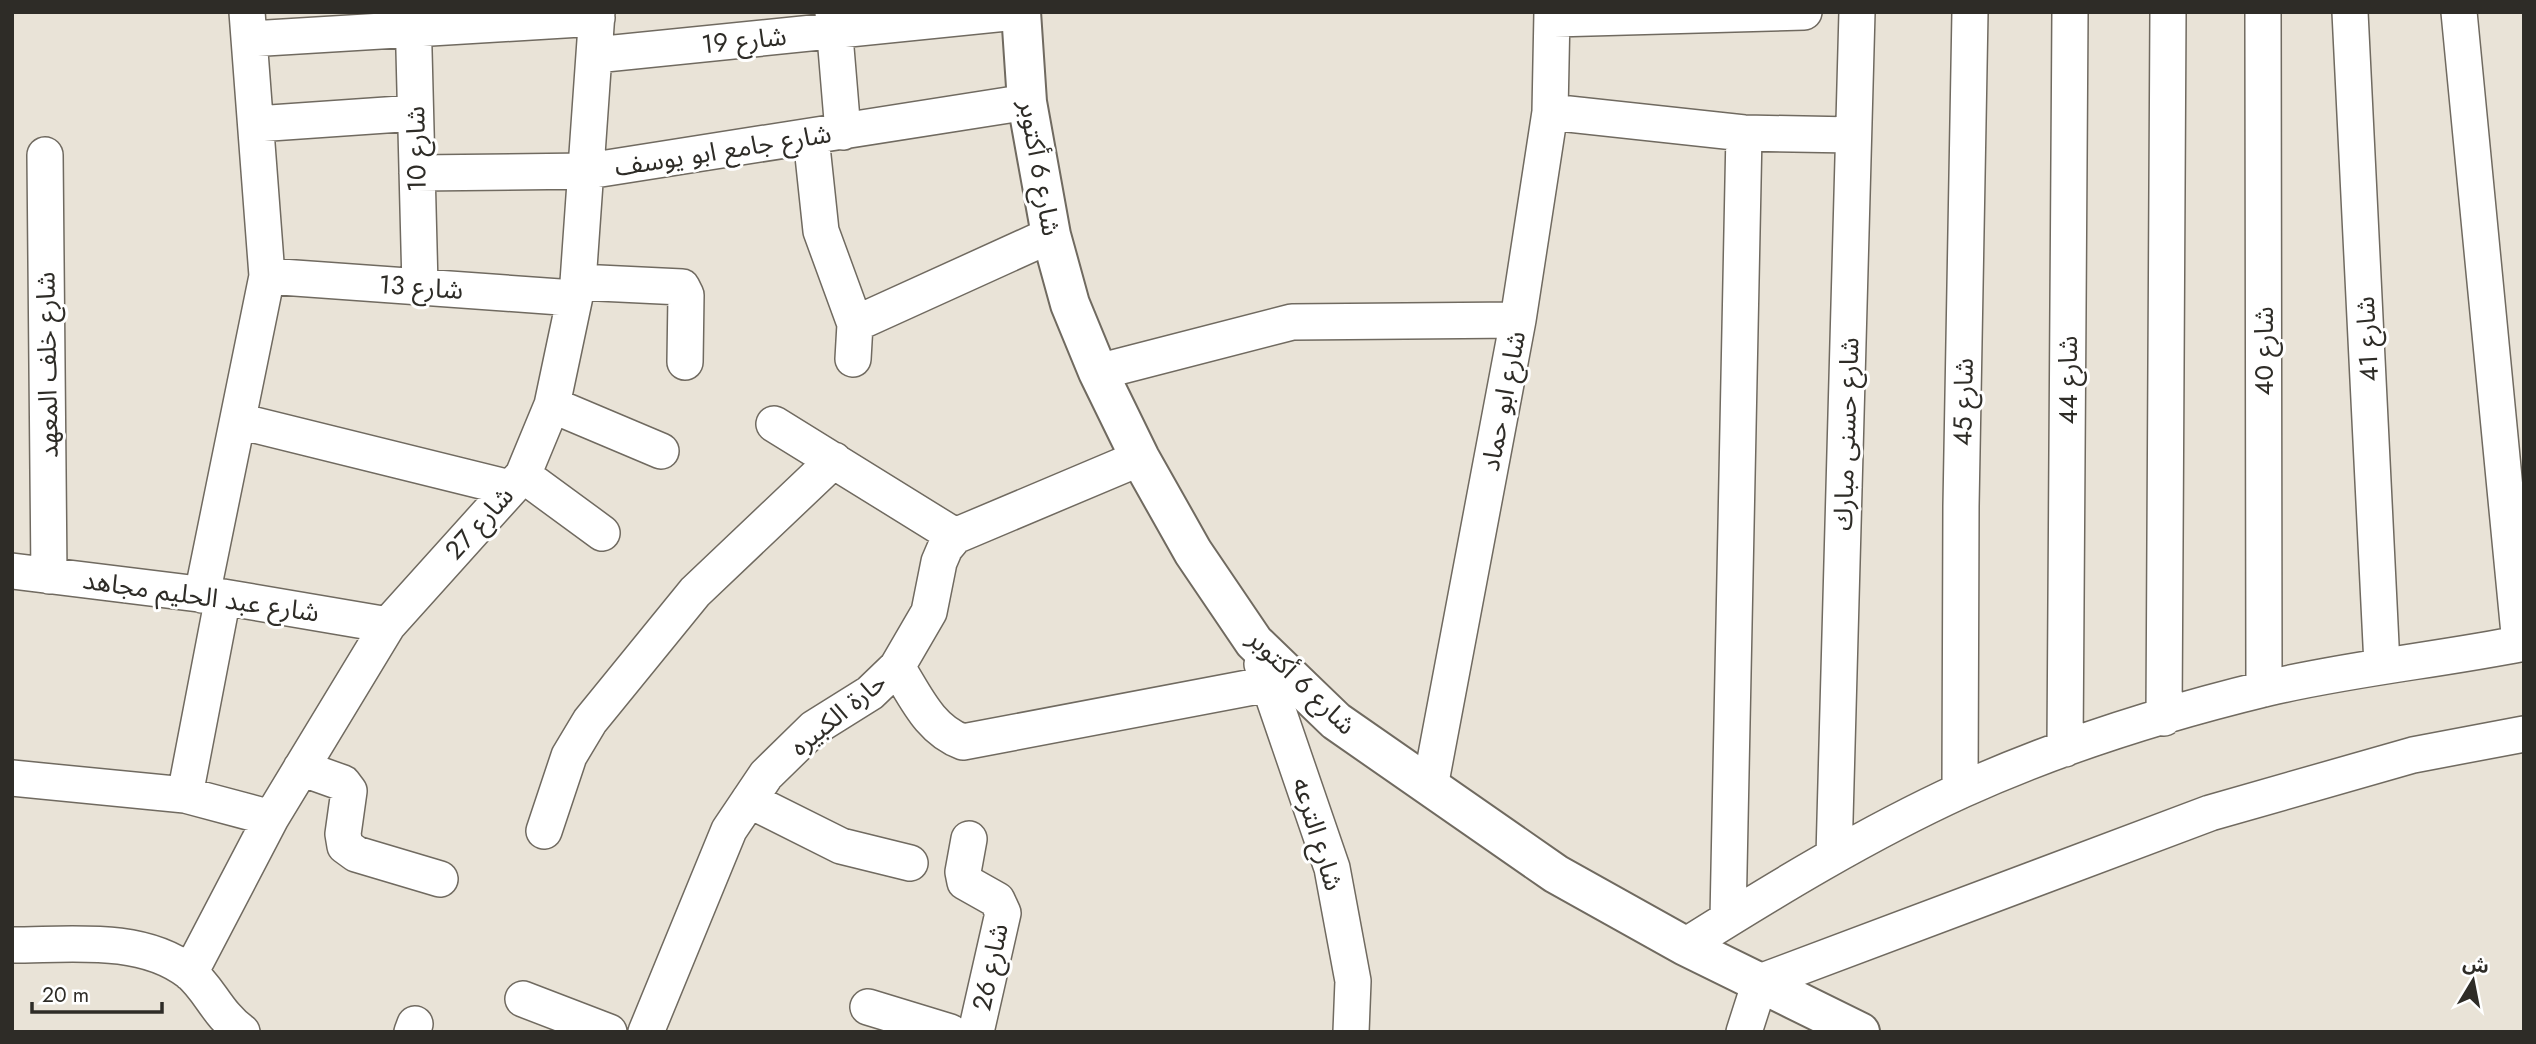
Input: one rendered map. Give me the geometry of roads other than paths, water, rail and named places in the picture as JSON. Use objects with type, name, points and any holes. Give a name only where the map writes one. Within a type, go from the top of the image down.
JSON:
[{"type":"street","name":"شارع 19","points":[[595,55],[833,22],[1020,12]]},
{"type":"street","name":"شارع 6 أكتوبر","points":[[1020,12],[1027,102],[1051,235],[1070,304],[1098,372],[1140,458],[1193,552],[1254,642],[1336,721],[1556,874],[1685,946],[1860,1032]]},
{"type":"street","points":[[1553,15],[1804,12]]},
{"type":"street","name":"شارع حسنى مبارك","points":[[1834,856],[1857,12]]},
{"type":"street","name":"شارع 45","points":[[1960,791],[1970,12]]},
{"type":"street","name":"شارع 44","points":[[2065,748],[2070,12]]},
{"type":"street","points":[[2164,718],[2168,12]]},
{"type":"street","name":"شارع 40","points":[[2263,12],[2264,689]]},
{"type":"street","name":"شارع 41","points":[[2350,12],[2382,665]]},
{"type":"street","points":[[1685,946],[1834,856],[1960,791],[2065,748],[2264,689],[2382,665],[2522,643],[2510,389],[2459,12]]},
{"type":"street","points":[[185,795],[239,421],[267,276],[248,26],[597,15]]},
{"type":"street","name":"شارع 27","points":[[190,973],[271,818],[388,625],[516,482],[552,405],[576,290],[588,172],[597,15]]},
{"type":"street","name":"شارع ابو حماد","points":[[1430,787],[1518,320],[1550,112],[1553,15]]},
{"type":"street","name":"شارع 10","points":[[413,21],[420,286]]},
{"type":"street","points":[[833,22],[821,231],[855,324],[853,359]]},
{"type":"street","name":"شارع جامع ابو يوسف","points":[[417,173],[588,172],[1027,102]]},
{"type":"street","points":[[1550,112],[1744,133],[1853,135]]},
{"type":"street","points":[[256,124],[415,113]]},
{"type":"street","points":[[1728,919],[1744,133]]},
{"type":"street","name":"شارع خلف المعهد","points":[[45,155],[49,576]]},
{"type":"street","points":[[855,324],[1051,235]]},
{"type":"street","name":"شارع 13","points":[[267,276],[420,286],[576,290],[682,287],[686,295],[685,362]]},
{"type":"street","points":[[1098,372],[1292,322],[1518,320]]},
{"type":"street","points":[[552,405],[661,451]]},
{"type":"street","points":[[239,421],[516,482],[602,533]]},
{"type":"street","points":[[774,424],[955,536],[1140,458]]},
{"type":"street","points":[[544,831],[569,756],[590,721],[695,592],[834,460]]},
{"type":"street","name":"حارة الكبيره","points":[[646,1032],[729,830],[766,775],[814,728],[870,692],[897,667],[929,612],[939,562],[945,548],[955,536]]},
{"type":"street","name":"شارع عبد الحليم مجاهد","points":[[12,571],[213,596],[388,625]]},
{"type":"street","name":"شارع الترعه","points":[[1254,642],[1332,868],[1353,981],[1351,1032]]},
{"type":"street","points":[[897,667],[934,725],[946,736],[963,741],[1269,684]]},
{"type":"street","points":[[1744,1032],[1760,982],[2210,813],[2413,755],[2524,734]]},
{"type":"street","points":[[301,768],[343,783],[349,791],[343,834],[345,846],[356,854],[440,879]]},
{"type":"street","points":[[12,778],[185,795],[271,818]]},
{"type":"street","points":[[749,800],[841,846],[910,863]]},
{"type":"street","name":"شارع 26","points":[[969,839],[963,872],[965,882],[997,900],[1003,913],[976,1032]]},
{"type":"street","points":[[12,945],[96,944],[141,949],[190,973],[233,1028]]},
{"type":"street","points":[[523,999],[610,1032]]},
{"type":"street","points":[[868,1007],[950,1032]]}]
